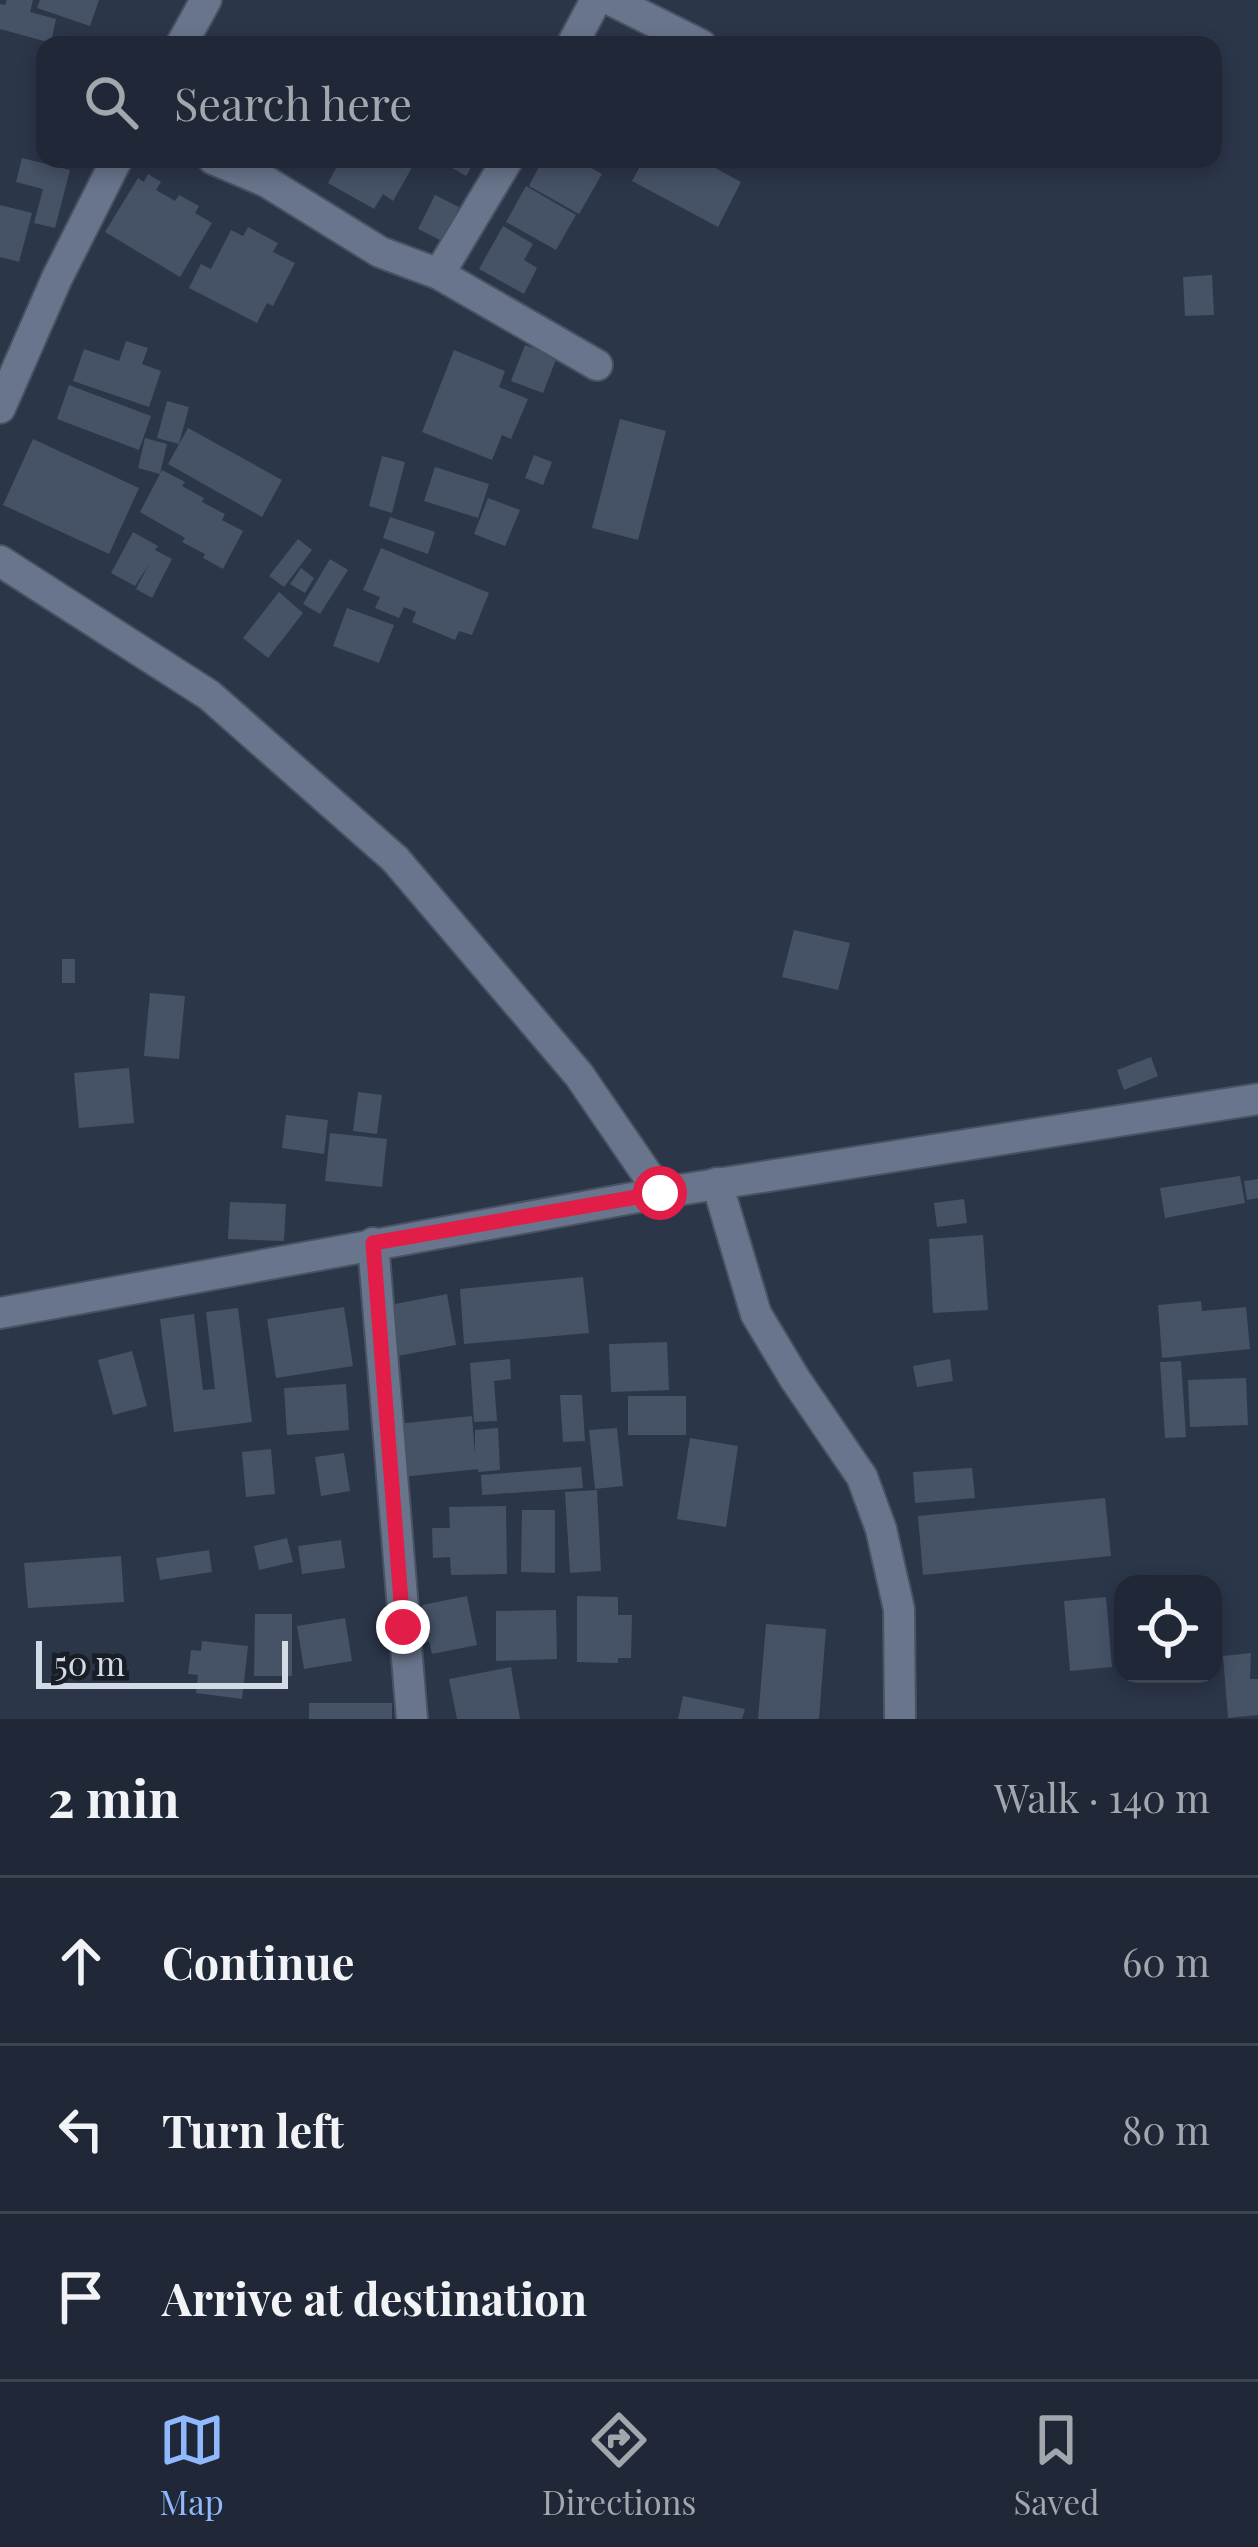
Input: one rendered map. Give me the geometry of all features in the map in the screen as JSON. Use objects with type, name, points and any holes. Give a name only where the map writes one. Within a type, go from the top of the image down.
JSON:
[{"type":"street","points":[[186,36],[206,0]]},
{"type":"street","points":[[577,36],[596,0]]},
{"type":"street","points":[[611,0],[683,36]]},
{"type":"street","points":[[0,407],[112,168]]},
{"type":"street","points":[[234,168],[267,182],[380,252],[439,274],[597,365]]},
{"type":"street","points":[[439,274],[503,168]]},
{"type":"street","points":[[0,561],[209,695],[395,859],[579,1075],[660,1193]]},
{"type":"street","points":[[0,1313],[660,1193],[1258,1099]]},
{"type":"street","points":[[717,1184],[756,1314],[862,1477],[881,1529],[898,1609],[899,1719]]},
{"type":"street","points":[[373,1243],[412,1719]]},
{"type":"building","points":[[7,0],[33,0],[30,12],[56,19],[52,36],[36,39],[0,29],[0,4]]},
{"type":"building","points":[[40,0],[99,0],[90,26],[37,8]]},
{"type":"building","points":[[22,158],[36,162],[36,168],[70,170],[55,228],[34,223],[43,189],[16,182]]},
{"type":"building","points":[[336,168],[412,168],[393,201],[383,194],[374,209],[328,183]]},
{"type":"building","points":[[538,168],[591,168],[602,174],[579,214],[529,186]]},
{"type":"building","points":[[639,168],[715,168],[741,182],[718,227],[632,181]]},
{"type":"building","points":[[148,174],[161,182],[156,190],[175,201],[179,195],[199,206],[195,213],[212,223],[180,277],[105,232],[138,178],[144,182]]},
{"type":"building","points":[[526,186],[576,215],[556,250],[506,222]]},
{"type":"building","points":[[435,195],[459,207],[442,241],[418,229]]},
{"type":"building","points":[[0,205],[32,213],[19,262],[0,257]]},
{"type":"building","points":[[503,226],[533,244],[524,260],[537,268],[524,294],[479,269]]},
{"type":"building","points":[[248,227],[278,243],[273,252],[295,263],[273,306],[267,303],[257,323],[189,288],[201,264],[211,269],[231,230],[243,236]]},
{"type":"building","points":[[1212,275],[1214,315],[1185,316],[1183,277]]},
{"type":"building","points":[[126,341],[148,348],[142,364],[161,371],[149,407],[73,381],[84,349],[119,361]]},
{"type":"building","points":[[525,345],[557,357],[543,393],[511,381]]},
{"type":"building","points":[[454,350],[505,371],[499,387],[528,399],[511,439],[502,435],[492,460],[422,432]]},
{"type":"building","points":[[69,385],[151,416],[139,450],[57,419]]},
{"type":"building","points":[[167,401],[189,407],[179,444],[157,438]]},
{"type":"building","points":[[620,419],[666,431],[638,540],[592,528]]},
{"type":"building","points":[[188,428],[282,480],[262,517],[168,464]]},
{"type":"building","points":[[145,438],[167,444],[160,474],[138,468]]},
{"type":"building","points":[[33,439],[139,488],[109,554],[3,505]]},
{"type":"building","points":[[534,455],[552,462],[543,485],[525,478]]},
{"type":"building","points":[[382,456],[405,462],[392,513],[369,506]]},
{"type":"building","points":[[435,467],[489,484],[478,518],[424,501]]},
{"type":"building","points":[[162,470],[185,482],[182,486],[204,498],[202,502],[225,514],[222,520],[243,531],[223,569],[182,542],[185,538],[140,512]]},
{"type":"building","points":[[488,498],[520,510],[505,546],[474,534]]},
{"type":"building","points":[[390,517],[435,532],[428,554],[383,538]]},
{"type":"building","points":[[133,532],[172,559],[152,598],[136,589],[149,564],[135,586],[111,573]]},
{"type":"building","points":[[298,539],[312,550],[284,587],[269,576]]},
{"type":"building","points":[[381,548],[489,593],[472,635],[459,631],[455,640],[412,622],[416,612],[404,607],[399,618],[375,608],[380,597],[363,590]]},
{"type":"building","points":[[330,559],[348,570],[320,614],[303,604]]},
{"type":"building","points":[[301,568],[314,578],[305,593],[290,584]]},
{"type":"building","points":[[279,592],[303,613],[268,658],[243,638]]},
{"type":"building","points":[[347,608],[394,625],[379,663],[333,646]]},
{"type":"building","points":[[794,930],[850,943],[838,990],[782,977]]},
{"type":"building","points":[[62,959],[75,959],[75,983],[62,983]]},
{"type":"building","points":[[150,993],[185,996],[179,1059],[144,1056]]},
{"type":"building","points":[[1151,1057],[1158,1076],[1124,1090],[1117,1070]]},
{"type":"building","points":[[129,1068],[134,1123],[79,1128],[74,1073]]},
{"type":"building","points":[[358,1092],[382,1095],[377,1134],[353,1131]]},
{"type":"building","points":[[286,1115],[328,1120],[324,1154],[282,1148]]},
{"type":"building","points":[[330,1133],[387,1139],[382,1187],[325,1181]]},
{"type":"building","points":[[1240,1176],[1245,1203],[1165,1218],[1160,1188]]},
{"type":"building","points":[[1258,1179],[1258,1198],[1247,1200],[1244,1181]]},
{"type":"building","points":[[964,1199],[967,1223],[937,1227],[934,1203]]},
{"type":"building","points":[[230,1202],[286,1204],[284,1241],[228,1239]]},
{"type":"building","points":[[983,1235],[988,1310],[933,1313],[929,1239]]},
{"type":"building","points":[[583,1277],[589,1333],[464,1344],[460,1289]]},
{"type":"building","points":[[447,1294],[456,1345],[387,1358],[379,1307]]},
{"type":"building","points":[[1201,1301],[1202,1311],[1246,1307],[1250,1349],[1162,1358],[1158,1305]]},
{"type":"building","points":[[344,1307],[353,1366],[276,1378],[267,1319]]},
{"type":"building","points":[[238,1308],[252,1422],[174,1432],[160,1319],[194,1314],[203,1390],[215,1389],[206,1312]]},
{"type":"building","points":[[667,1342],[669,1390],[611,1392],[609,1344]]},
{"type":"building","points":[[132,1351],[147,1406],[113,1415],[98,1360]]},
{"type":"building","points":[[510,1359],[511,1379],[494,1381],[497,1421],[474,1422],[470,1363]]},
{"type":"building","points":[[950,1359],[953,1381],[917,1387],[913,1366]]},
{"type":"building","points":[[1181,1361],[1186,1437],[1165,1438],[1160,1362]]},
{"type":"building","points":[[1246,1378],[1248,1425],[1190,1427],[1188,1380]]},
{"type":"building","points":[[346,1384],[349,1430],[287,1435],[284,1388]]},
{"type":"building","points":[[560,1395],[582,1395],[585,1441],[563,1442]]},
{"type":"building","points":[[628,1396],[686,1396],[686,1435],[628,1435]]},
{"type":"building","points":[[472,1416],[475,1454],[475,1430],[498,1428],[500,1470],[402,1477],[397,1424]]},
{"type":"building","points":[[617,1428],[623,1486],[595,1489],[589,1430]]},
{"type":"building","points":[[690,1438],[738,1446],[726,1527],[677,1519]]},
{"type":"building","points":[[271,1449],[275,1494],[246,1497],[242,1452]]},
{"type":"building","points":[[344,1453],[350,1491],[321,1496],[315,1457]]},
{"type":"building","points":[[581,1467],[583,1488],[482,1495],[481,1475]]},
{"type":"building","points":[[972,1468],[975,1498],[915,1503],[913,1472]]},
{"type":"building","points":[[597,1490],[601,1571],[570,1573],[565,1492]]},
{"type":"building","points":[[1105,1498],[1111,1556],[923,1575],[918,1516]]},
{"type":"building","points":[[506,1506],[507,1574],[451,1575],[450,1557],[433,1558],[432,1528],[450,1528],[449,1507]]},
{"type":"building","points":[[522,1510],[555,1510],[555,1573],[521,1572]]},
{"type":"building","points":[[287,1538],[293,1562],[259,1570],[254,1546]]},
{"type":"building","points":[[341,1540],[345,1568],[302,1574],[298,1546]]},
{"type":"building","points":[[209,1550],[212,1572],[160,1580],[156,1558]]},
{"type":"building","points":[[121,1556],[124,1602],[28,1608],[24,1563]]},
{"type":"building","points":[[467,1596],[477,1645],[432,1654],[429,1641],[424,1643],[419,1617],[425,1616],[422,1605]]},
{"type":"building","points":[[577,1596],[618,1597],[618,1615],[632,1615],[631,1658],[618,1658],[618,1663],[577,1662]]},
{"type":"building","points":[[1106,1597],[1112,1667],[1070,1671],[1064,1601]]},
{"type":"building","points":[[556,1610],[557,1659],[496,1661],[496,1611]]},
{"type":"building","points":[[255,1614],[292,1614],[292,1676],[254,1676]]},
{"type":"building","points":[[345,1618],[352,1661],[304,1669],[297,1626]]},
{"type":"building","points":[[766,1624],[826,1629],[819,1719],[758,1719]]},
{"type":"building","points":[[202,1641],[248,1646],[242,1699],[196,1693],[198,1675],[188,1674],[191,1650],[201,1651]]},
{"type":"building","points":[[1251,1653],[1250,1679],[1258,1679],[1258,1715],[1228,1718],[1223,1656]]},
{"type":"building","points":[[511,1667],[520,1719],[457,1719],[449,1679]]},
{"type":"building","points":[[683,1696],[745,1709],[742,1719],[678,1719]]},
{"type":"building","points":[[309,1703],[392,1703],[392,1719],[309,1719]]},
{"type":"route","points":[[403,1627],[373,1243],[660,1193]]}]
